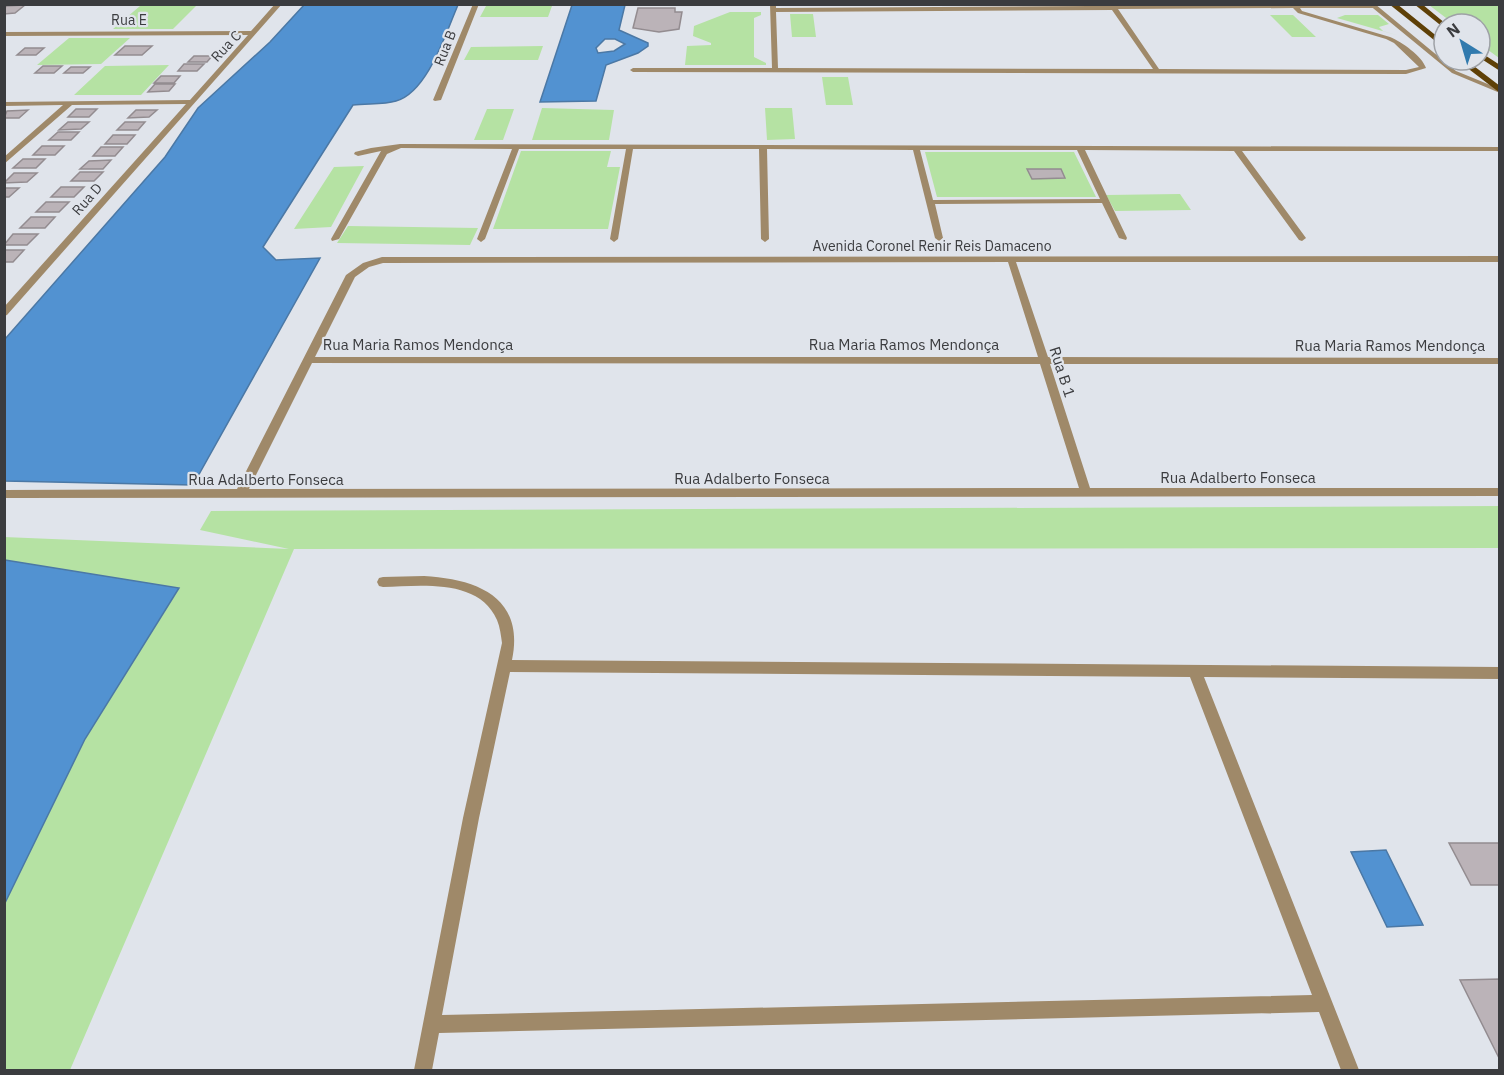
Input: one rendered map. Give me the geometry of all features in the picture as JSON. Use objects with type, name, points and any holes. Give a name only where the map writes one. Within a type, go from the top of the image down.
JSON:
[{"type":"main road","points":[[1392,4],[1432,36]]},
{"type":"main road","points":[[1417,4],[1432,16]]},
{"type":"main road","points":[[1476,72],[1499,91]]},
{"type":"street","name":"Rua C","points":[[190,102],[279,4]]},
{"type":"street","name":"Rua B","points":[[436,100],[476,4]]},
{"type":"street","points":[[775,70],[773,7],[1115,9],[1298,8],[1372,5],[1454,72],[1499,91]]},
{"type":"street","points":[[1298,8],[1334,13],[1382,13]]},
{"type":"street","points":[[633,70],[1406,72],[1423,68],[1422,64],[1396,42],[1298,8]]},
{"type":"street","points":[[1115,9],[1157,71]]},
{"type":"street","points":[[1333,22],[1334,13]]},
{"type":"street","name":"Rua E","points":[[4,34],[254,33]]},
{"type":"street","points":[[4,104],[190,102]]},
{"type":"street","name":"Rua D","points":[[4,313],[190,102]]},
{"type":"street","points":[[4,162],[69,104]]},
{"type":"street","points":[[481,239],[516,147]]},
{"type":"street","points":[[358,154],[392,148],[516,147],[1500,149]]},
{"type":"street","points":[[614,239],[630,147]]},
{"type":"street","points":[[763,147],[765,238]]},
{"type":"street","points":[[916,147],[939,238]]},
{"type":"street","points":[[335,239],[381,157],[392,148]]},
{"type":"street","points":[[1080,148],[1123,238]]},
{"type":"street","points":[[1236,148],[1302,238]]},
{"type":"street","points":[[930,202],[1105,201]]},
{"type":"street","name":"Rua B 1","points":[[1011,259],[1086,494]]},
{"type":"street","name":"Avenida Coronel Renir Reis Damaceno","points":[[309,360],[351,275],[366,265],[392,260],[1500,259]]},
{"type":"street","points":[[240,495],[309,360]]},
{"type":"street","name":"Rua Maria Ramos Mendonça","points":[[309,360],[1500,361]]},
{"type":"street","name":"Rua Adalberto Fonseca","points":[[4,494],[1500,492]]},
{"type":"street","points":[[383,582],[455,582],[474,588],[500,611],[507,626],[509,643],[471,818],[423,1071]]},
{"type":"street","points":[[504,666],[1195,671],[1497,677]]},
{"type":"street","points":[[1195,671],[1350,1071]]},
{"type":"street","points":[[432,1024],[1324,1003]]},
{"type":"green space","points":[[197,5],[173,29],[113,29],[140,6]]},
{"type":"green space","points":[[1429,5],[1499,5],[1499,58],[1492,53],[1492,12],[1438,12]]},
{"type":"green space","points":[[486,6],[552,6],[548,17],[480,17]]},
{"type":"green space","points":[[730,12],[761,12],[761,15],[754,18],[754,57],[766,65],[685,65],[687,46],[711,45],[693,36],[694,26]]},
{"type":"green space","points":[[790,14],[813,14],[816,37],[792,37]]},
{"type":"green space","points":[[1270,15],[1293,15],[1316,37],[1292,37]]},
{"type":"green space","points":[[1345,15],[1378,15],[1389,24],[1379,27],[1383,31],[1400,36],[1337,18]]},
{"type":"green space","points":[[69,38],[130,38],[101,64],[37,65]]},
{"type":"green space","points":[[543,46],[538,60],[464,60],[471,47]]},
{"type":"green space","points":[[169,65],[141,95],[74,95],[105,66]]},
{"type":"green space","points":[[822,77],[848,77],[853,105],[826,105]]},
{"type":"green space","points":[[542,108],[614,110],[609,140],[532,140]]},
{"type":"green space","points":[[765,108],[792,108],[795,139],[767,140]]},
{"type":"green space","points":[[487,109],[514,109],[503,140],[474,140]]},
{"type":"green space","points":[[521,151],[611,151],[607,167],[620,167],[608,229],[493,229]]},
{"type":"green space","points":[[925,152],[1074,152],[1096,197],[937,197]]},
{"type":"green space","points":[[364,166],[331,227],[294,229],[334,167]]},
{"type":"green space","points":[[1180,194],[1191,210],[1115,211],[1106,195]]},
{"type":"green space","points":[[348,226],[478,228],[470,245],[337,243]]},
{"type":"green space","points":[[1500,506],[1499,548],[294,549],[70,1070],[5,1070],[5,903],[85,739],[179,588],[5,560],[4,537],[289,549],[200,530],[211,511]]},
{"type":"water","points":[[304,5],[458,5],[442,45],[418,86],[396,101],[353,105],[263,247],[276,260],[320,258],[193,485],[5,481],[5,339],[165,157],[198,108],[270,42]]},
{"type":"water","points":[[572,5],[625,5],[619,30],[648,43],[648,46],[638,53],[606,65],[596,101],[540,102]],"holes":[[[605,39],[615,39],[625,44],[614,51],[598,53],[596,48]]]},
{"type":"water","points":[[5,560],[179,588],[85,739],[5,903]]},
{"type":"water","points":[[1386,850],[1423,925],[1387,927],[1351,852]]},
{"type":"building","points":[[25,5],[15,13],[4,14],[4,8],[7,6]]},
{"type":"building","points":[[638,8],[675,8],[675,12],[682,12],[679,29],[659,32],[633,28]]},
{"type":"building","points":[[125,46],[152,46],[142,55],[115,55]]},
{"type":"building","points":[[25,48],[44,48],[36,55],[17,55]]},
{"type":"building","points":[[194,56],[212,56],[207,62],[188,62]]},
{"type":"building","points":[[184,64],[204,64],[197,71],[178,71]]},
{"type":"building","points":[[43,66],[62,66],[54,73],[35,73]]},
{"type":"building","points":[[71,67],[90,67],[83,73],[64,73]]},
{"type":"building","points":[[161,76],[180,76],[174,83],[154,83]]},
{"type":"building","points":[[155,84],[175,84],[169,91],[148,92]]},
{"type":"building","points":[[76,109],[97,109],[89,117],[68,117]]},
{"type":"building","points":[[28,110],[19,118],[4,118],[7,111]]},
{"type":"building","points":[[136,110],[157,110],[149,117],[128,118]]},
{"type":"building","points":[[68,122],[89,122],[81,129],[59,130]]},
{"type":"building","points":[[125,122],[145,122],[138,130],[117,130]]},
{"type":"building","points":[[58,132],[79,132],[71,140],[49,140]]},
{"type":"building","points":[[113,135],[135,135],[127,144],[105,144]]},
{"type":"building","points":[[42,146],[64,146],[55,155],[33,155]]},
{"type":"building","points":[[101,147],[123,147],[115,156],[93,156]]},
{"type":"building","points":[[23,159],[45,159],[36,168],[13,168]]},
{"type":"building","points":[[111,160],[103,169],[80,169],[89,161]]},
{"type":"building","points":[[1027,169],[1061,169],[1065,178],[1032,179]]},
{"type":"building","points":[[80,172],[103,172],[94,181],[71,181]]},
{"type":"building","points":[[14,173],[37,173],[27,182],[4,183]]},
{"type":"building","points":[[61,187],[84,187],[74,197],[51,197]]},
{"type":"building","points":[[4,188],[19,188],[9,197],[4,197]]},
{"type":"building","points":[[46,202],[69,202],[59,212],[36,212]]},
{"type":"building","points":[[31,217],[55,217],[45,228],[20,228]]},
{"type":"building","points":[[13,234],[38,234],[27,245],[4,245]]},
{"type":"building","points":[[4,250],[24,250],[13,262],[4,262]]},
{"type":"building","points":[[1449,843],[1500,843],[1500,885],[1471,885]]},
{"type":"building","points":[[1500,979],[1500,1060],[1460,980]]}]
